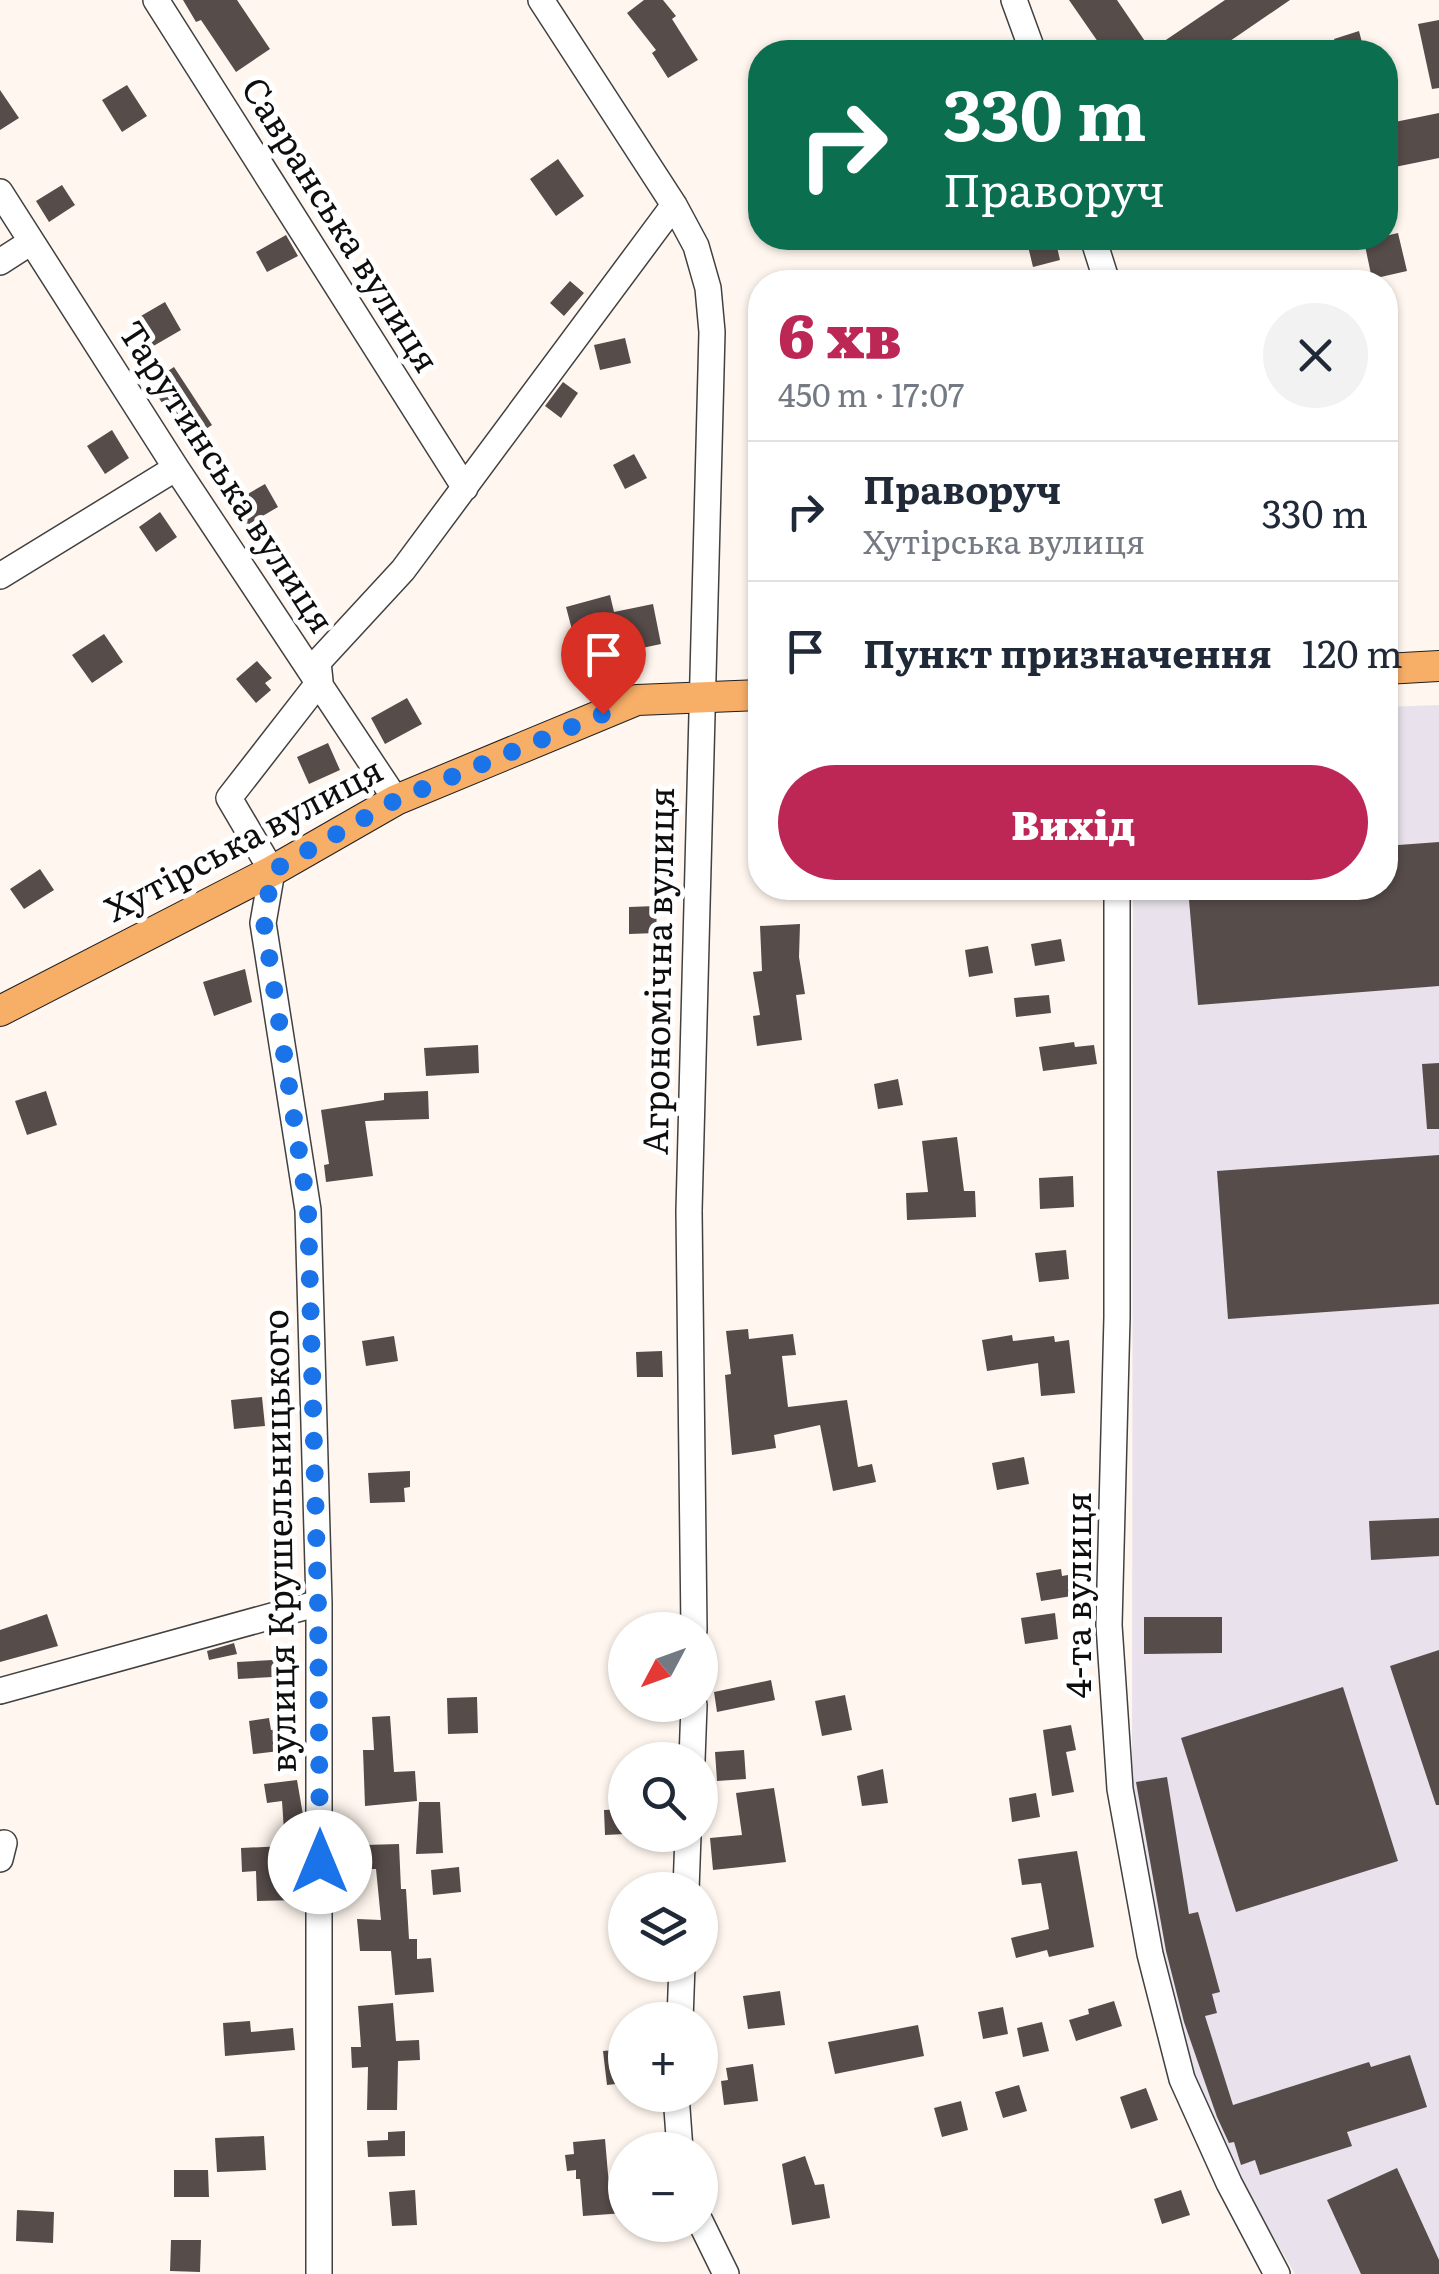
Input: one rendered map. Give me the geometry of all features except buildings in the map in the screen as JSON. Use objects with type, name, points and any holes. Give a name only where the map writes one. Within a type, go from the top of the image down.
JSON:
[{"type":"main road","points":[[1398,669],[1439,666]]},
{"type":"main road","name":"Хутірська вулиця","points":[[0,1011],[272,871],[396,800],[637,700],[748,695]]},
{"type":"street","name":"Савранська вулиця","points":[[156,0],[465,488]]},
{"type":"street","name":"Агрономічна вулиця","points":[[541,0],[674,205],[696,246],[708,288],[712,332],[689,1211],[694,1612]]},
{"type":"street","points":[[1014,0],[1029,40]]},
{"type":"street","name":"Тарутинська вулиця","points":[[0,192],[176,468],[396,800]]},
{"type":"street","points":[[272,871],[229,798],[320,681],[318,662],[403,570],[674,205]]},
{"type":"street","points":[[0,262],[32,242]]},
{"type":"street","points":[[0,576],[176,468]]},
{"type":"street","name":"вулиця Крушельницького","points":[[272,871],[264,923],[308,1210],[318,1603],[319,2274]]},
{"type":"street","name":"4-та вулиця","points":[[1116,900],[1118,1316],[1109,1625],[1120,1790],[1150,1954],[1182,2079],[1229,2183],[1277,2274]]},
{"type":"street","points":[[0,1691],[318,1603]]},
{"type":"street","points":[[710,2242],[726,2274]]},
{"type":"shaded area","points":[[1439,705],[1439,2274],[1295,2274],[1228,2160],[1179,2033],[1154,1939],[1132,1784],[1133,900],[1398,900],[1398,707]]},
{"type":"route","points":[[320,1862],[308,1210],[264,923],[272,871],[396,800],[603,714]]}]
